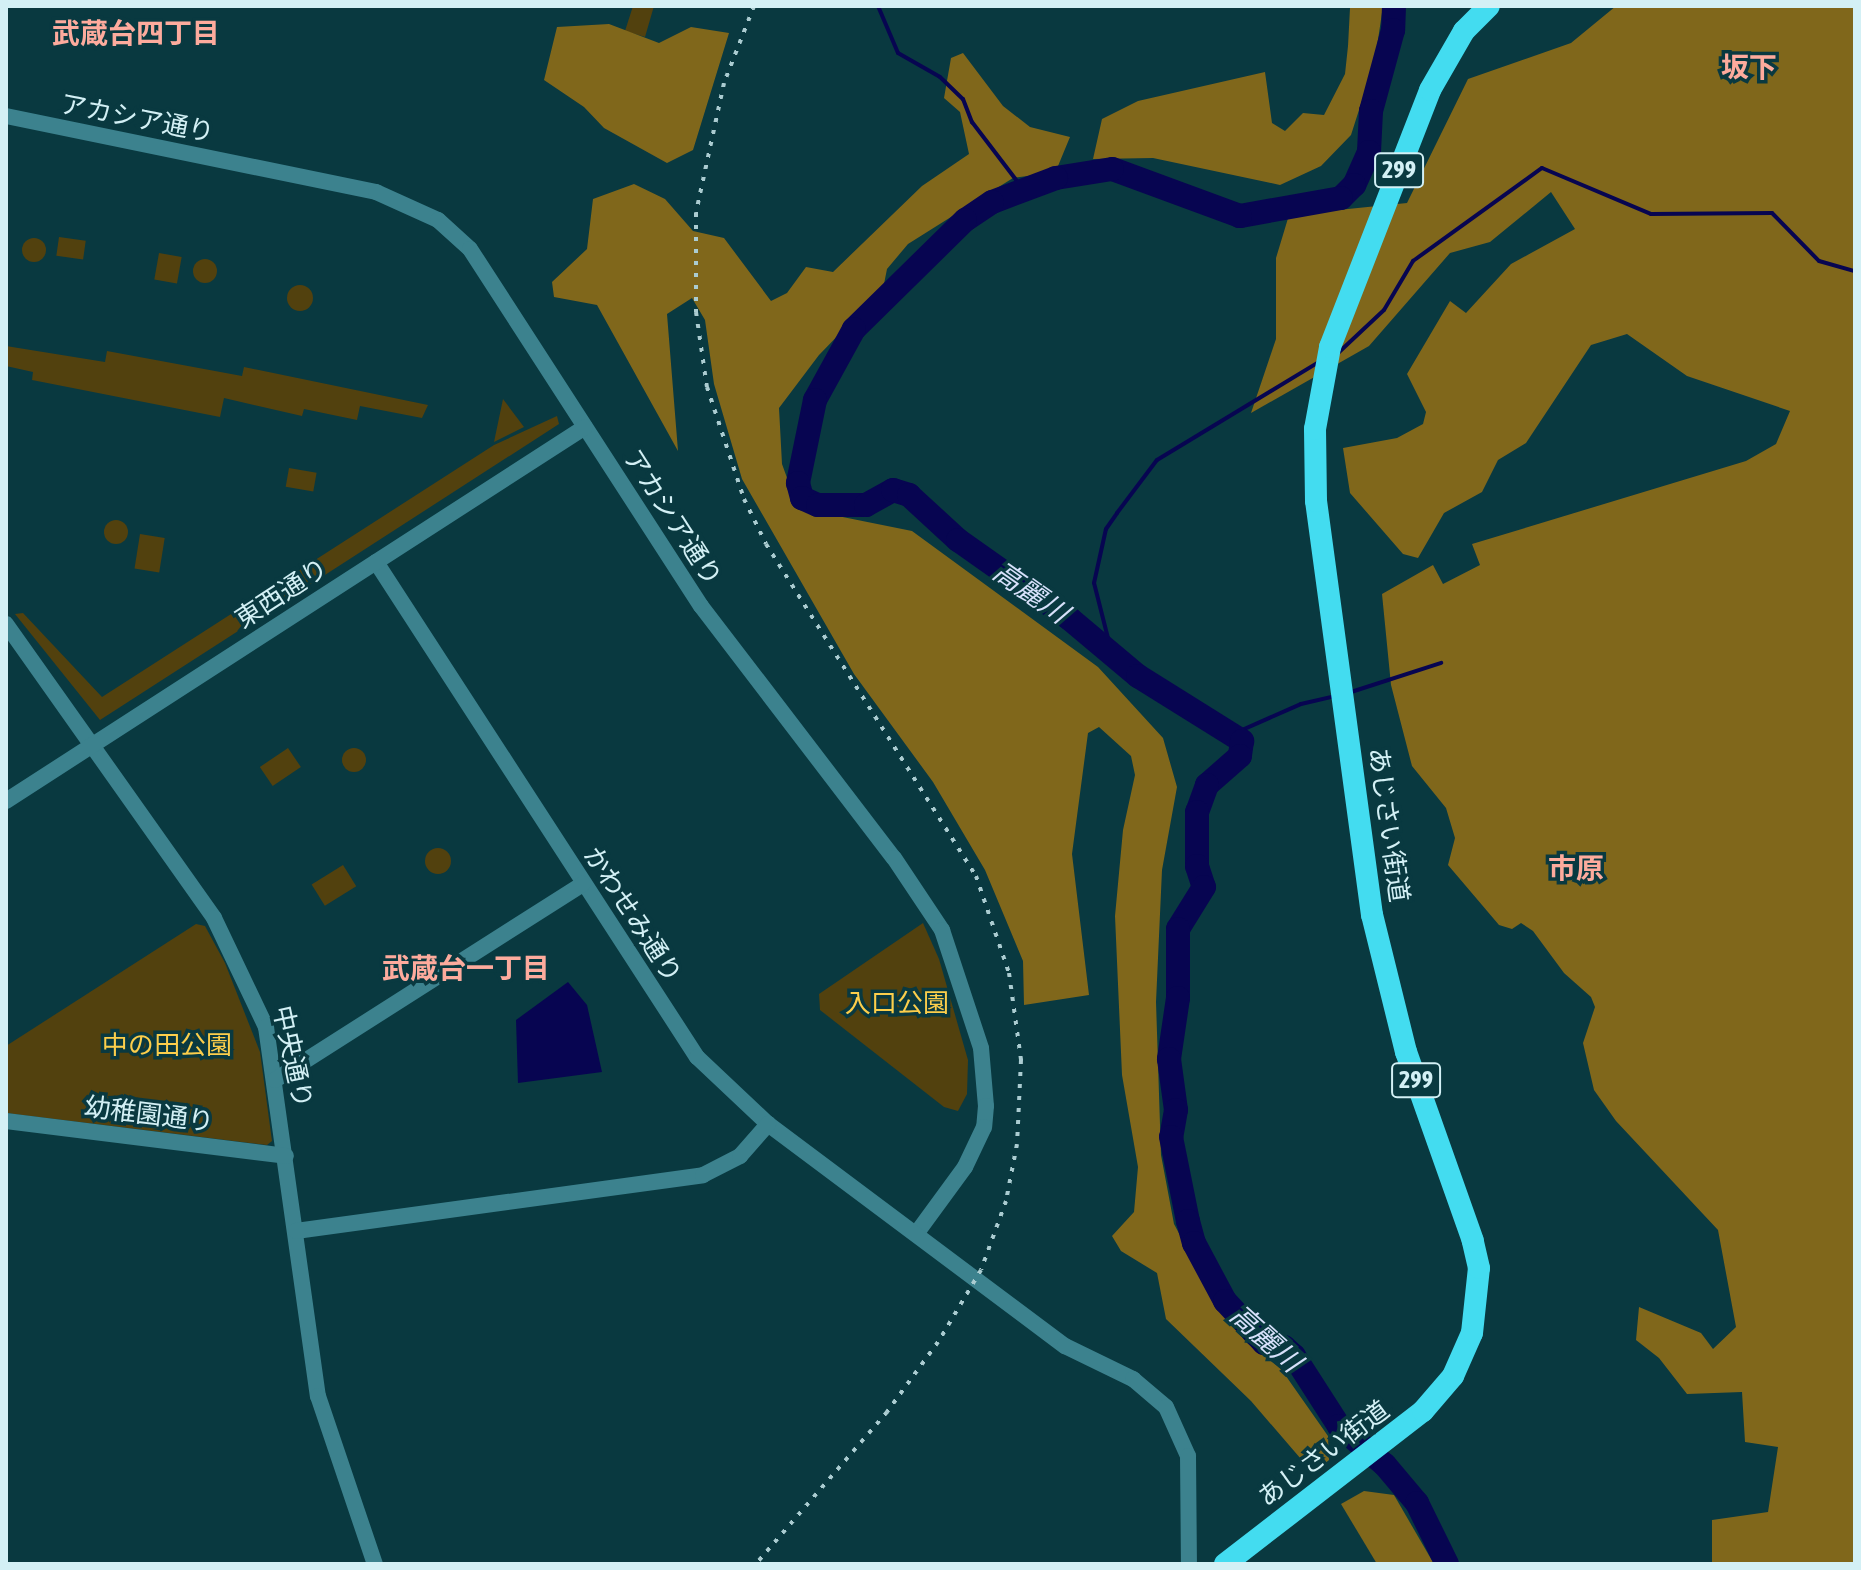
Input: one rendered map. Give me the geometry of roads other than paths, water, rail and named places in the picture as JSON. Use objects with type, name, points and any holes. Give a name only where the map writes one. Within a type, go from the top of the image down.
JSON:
[{"type":"highway","name":"あじさい街道","points":[[1225,1564],[1399,1433],[1443,1391],[1472,1333],[1479,1268],[1390,992],[1372,915],[1316,501],[1315,429],[1330,347],[1430,90],[1464,31],[1489,6]]},
{"type":"street","name":"アカシア通り","points":[[6,116],[376,192],[415,207],[470,249],[701,606],[894,858],[942,930],[981,1048],[986,1106],[984,1127],[970,1158],[916,1234]]},
{"type":"street","name":"東西通り","points":[[6,801],[585,427]]},
{"type":"street","name":"かわせみ通り","points":[[376,562],[697,1057],[768,1124],[1065,1346],[1133,1379],[1166,1407],[1188,1456],[1189,1564]]},
{"type":"street","name":"中央通り","points":[[6,624],[230,942],[266,1027],[318,1396],[375,1564]]},
{"type":"street","points":[[275,1080],[583,884]]},
{"type":"street","name":"幼稚園通り","points":[[6,1121],[286,1156]]},
{"type":"street","points":[[296,1231],[703,1175],[740,1156],[768,1124]]},
{"type":"waterway","points":[[878,6],[898,53],[940,77],[963,99],[972,122],[1023,189]]},
{"type":"waterway","name":"高麗川","points":[[1394,6],[1393,30],[1371,111],[1369,152],[1354,185],[1341,198],[1240,216],[1112,169],[1056,178],[992,202],[965,220],[854,329],[815,400],[798,483],[802,498],[818,505],[866,505],[893,490],[909,495],[958,540],[1070,619],[1138,676],[1242,741],[1240,756],[1207,785],[1197,812],[1197,866],[1204,887],[1178,929],[1178,998],[1169,1059],[1176,1110],[1171,1137],[1188,1221],[1194,1243],[1225,1301],[1264,1343],[1284,1347],[1294,1356],[1339,1426],[1385,1465],[1417,1503],[1447,1564]]},
{"type":"waterway","points":[[1337,354],[1384,310],[1413,261],[1542,168],[1651,214],[1772,213],[1819,261],[1855,271]]},
{"type":"waterway","points":[[1112,654],[1094,583],[1106,529],[1117,513],[1157,460],[1319,362]]},
{"type":"waterway","points":[[1348,693],[1441,663]]},
{"type":"waterway","points":[[1233,734],[1301,704],[1336,696]]},
{"type":"railway","points":[[754,6],[724,83],[696,213],[696,312],[707,387],[744,499],[766,544],[976,876],[1009,973],[1021,1060],[1017,1144],[1006,1201],[981,1270],[938,1342],[887,1412],[756,1564]]},
{"type":"district","name":"武蔵台四丁目","points":[[136,33]]},
{"type":"district","name":"坂下","points":[[1749,67]]},
{"type":"district","name":"市原","points":[[1576,868]]},
{"type":"district","name":"武蔵台一丁目","points":[[466,968]]},
{"type":"park label","name":"入口公園","points":[[897,1004]]},
{"type":"park label","name":"中の田公園","points":[[167,1046]]}]
